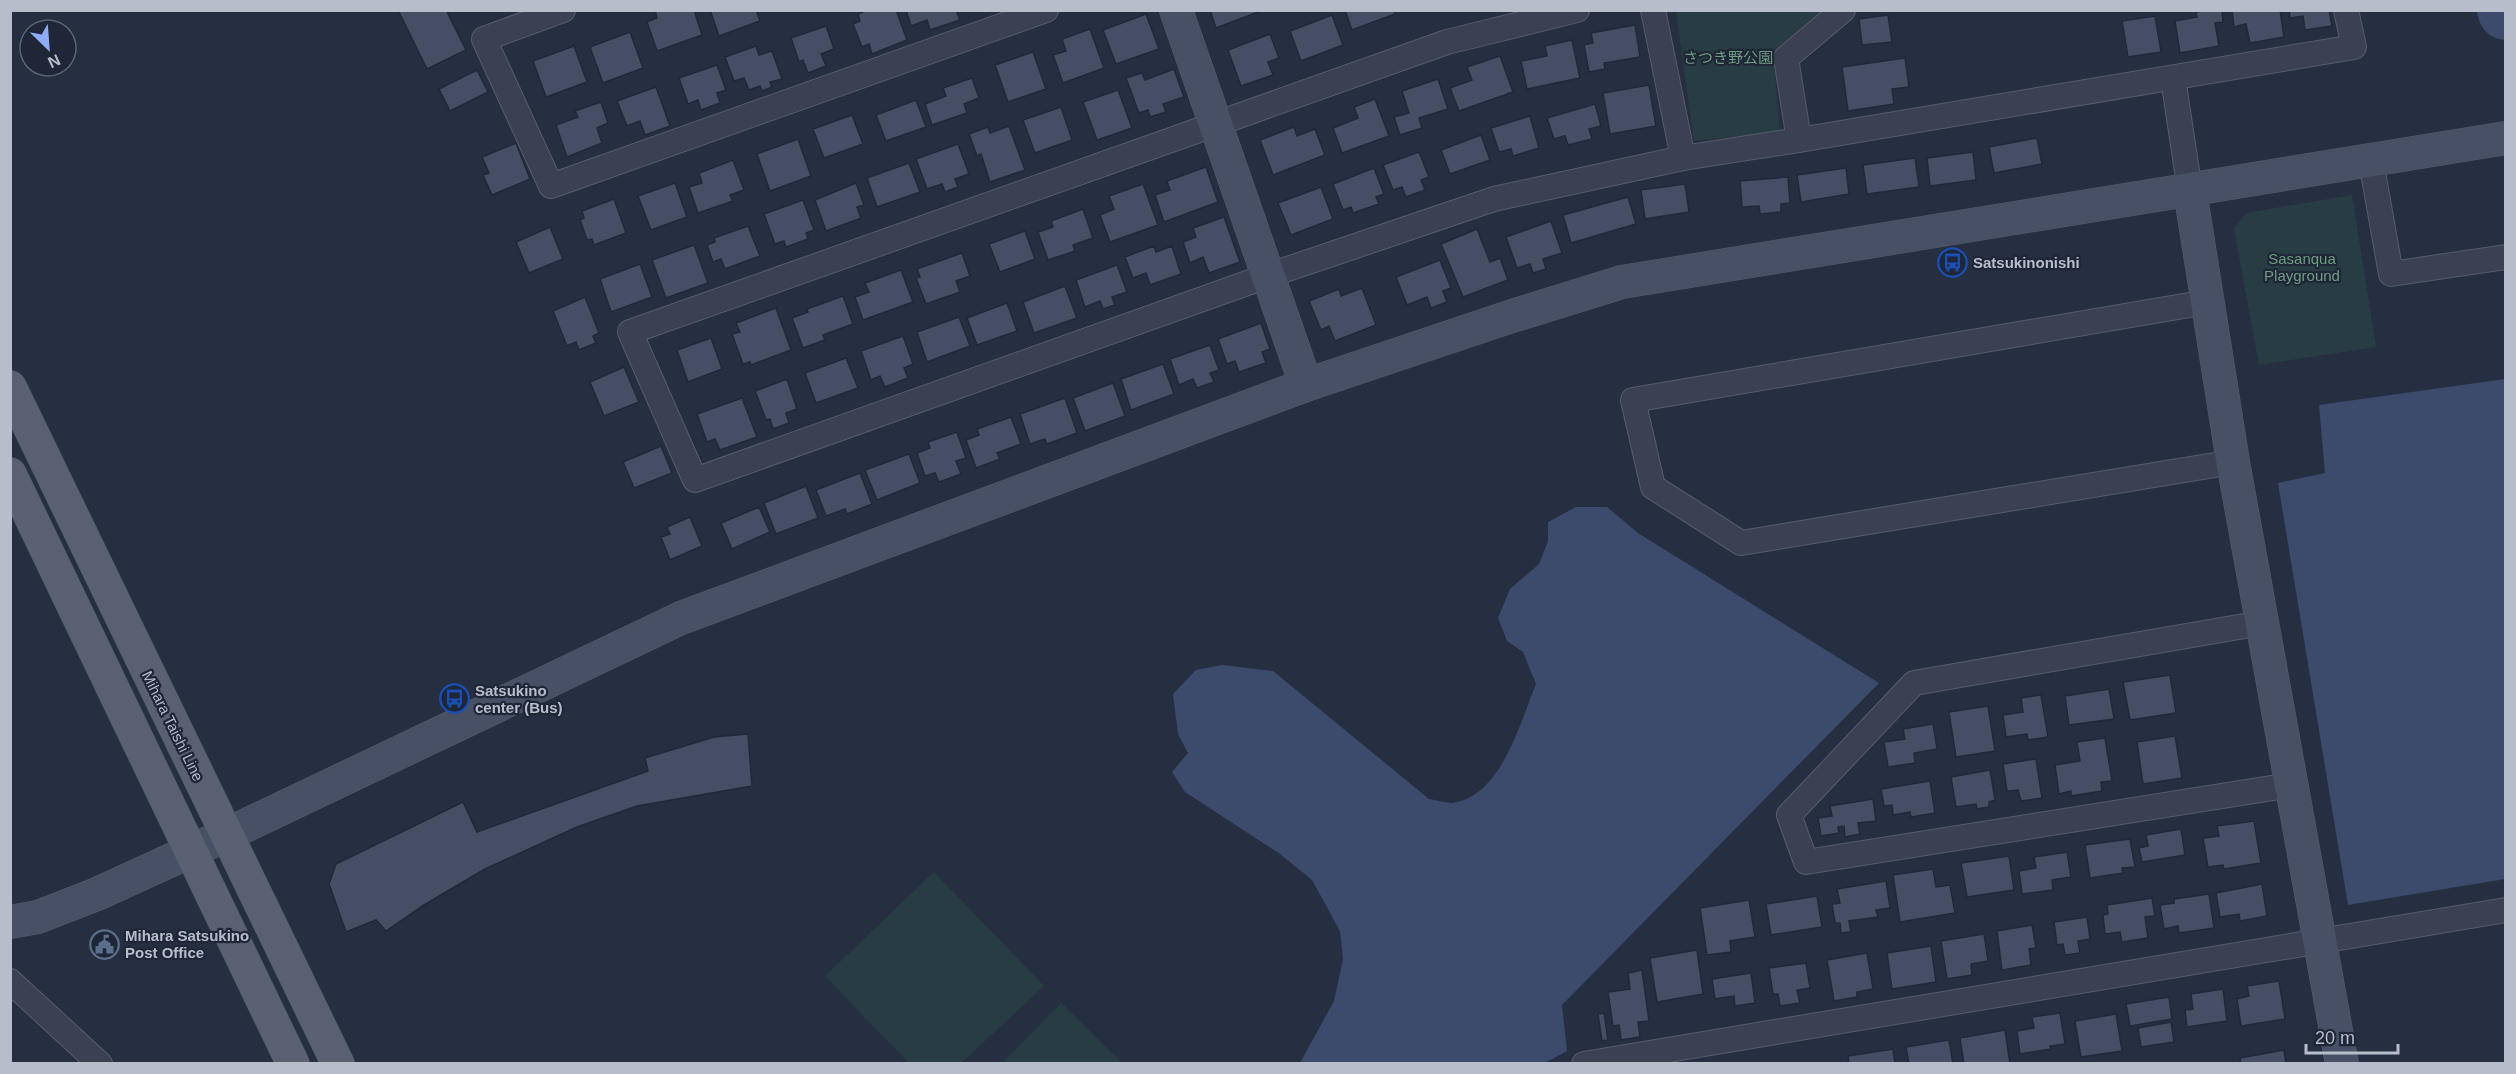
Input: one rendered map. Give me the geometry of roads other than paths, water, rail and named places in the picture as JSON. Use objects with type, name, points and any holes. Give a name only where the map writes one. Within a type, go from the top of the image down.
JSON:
[{"type":"main road","name":"Mihara Taishi Line","points":[[10,387],[338,1064]]},
{"type":"main road","points":[[10,474],[293,1064]]},
{"type":"street","points":[[563,10],[484,39],[551,186],[1046,10]]},
{"type":"street","points":[[1176,10],[1306,385]]},
{"type":"street","points":[[1577,10],[1447,42],[630,332],[695,480],[1267,276],[1494,199],[1683,158],[2354,47],[2346,10]]},
{"type":"street","points":[[1653,10],[1683,158]]},
{"type":"street","points":[[1799,140],[1786,58],[1843,10]]},
{"type":"street","points":[[2173,78],[2233,462],[2342,1064]]},
{"type":"street","points":[[10,922],[38,917],[97,894],[681,618],[1306,385],[1509,317],[1622,282],[2505,138]]},
{"type":"street","points":[[2371,161],[2391,274],[2505,257]]},
{"type":"street","points":[[2207,302],[1633,400],[1653,487],[1741,543],[2233,462]]},
{"type":"street","points":[[2262,623],[1914,683],[1789,814],[1806,862],[2291,784]]},
{"type":"street","points":[[1584,1064],[1707,1053],[2320,941],[2505,910]]},
{"type":"street","points":[[10,981],[100,1064]]},
{"type":"water","points":[[2505,379],[2505,879],[2348,905],[2278,483],[2325,473],[2319,405]]},
{"type":"water","points":[[1576,507],[1607,507],[1638,533],[1879,683],[1562,1005],[1567,1051],[1543,1064],[1300,1063],[1334,1001],[1343,959],[1340,931],[1312,880],[1280,854],[1185,792],[1172,772],[1188,753],[1178,734],[1173,694],[1196,670],[1222,665],[1273,671],[1429,799],[1452,803],[1469,798],[1484,787],[1506,756],[1536,684],[1523,652],[1507,641],[1498,618],[1510,589],[1539,564],[1548,541],[1548,522]]},
{"type":"place","name":"Satsukinonishi","points":[[1952,262]]},
{"type":"place","name":"Satsukino center (Bus)","points":[[454,699]]},
{"type":"place","name":"Mihara Satsukino Post Office","points":[[104,944]]},
{"type":"park label","name":"さつき野公園","points":[[1728,57]]},
{"type":"park label","name":"Sasanqua Playground","points":[[2302,266]]}]
